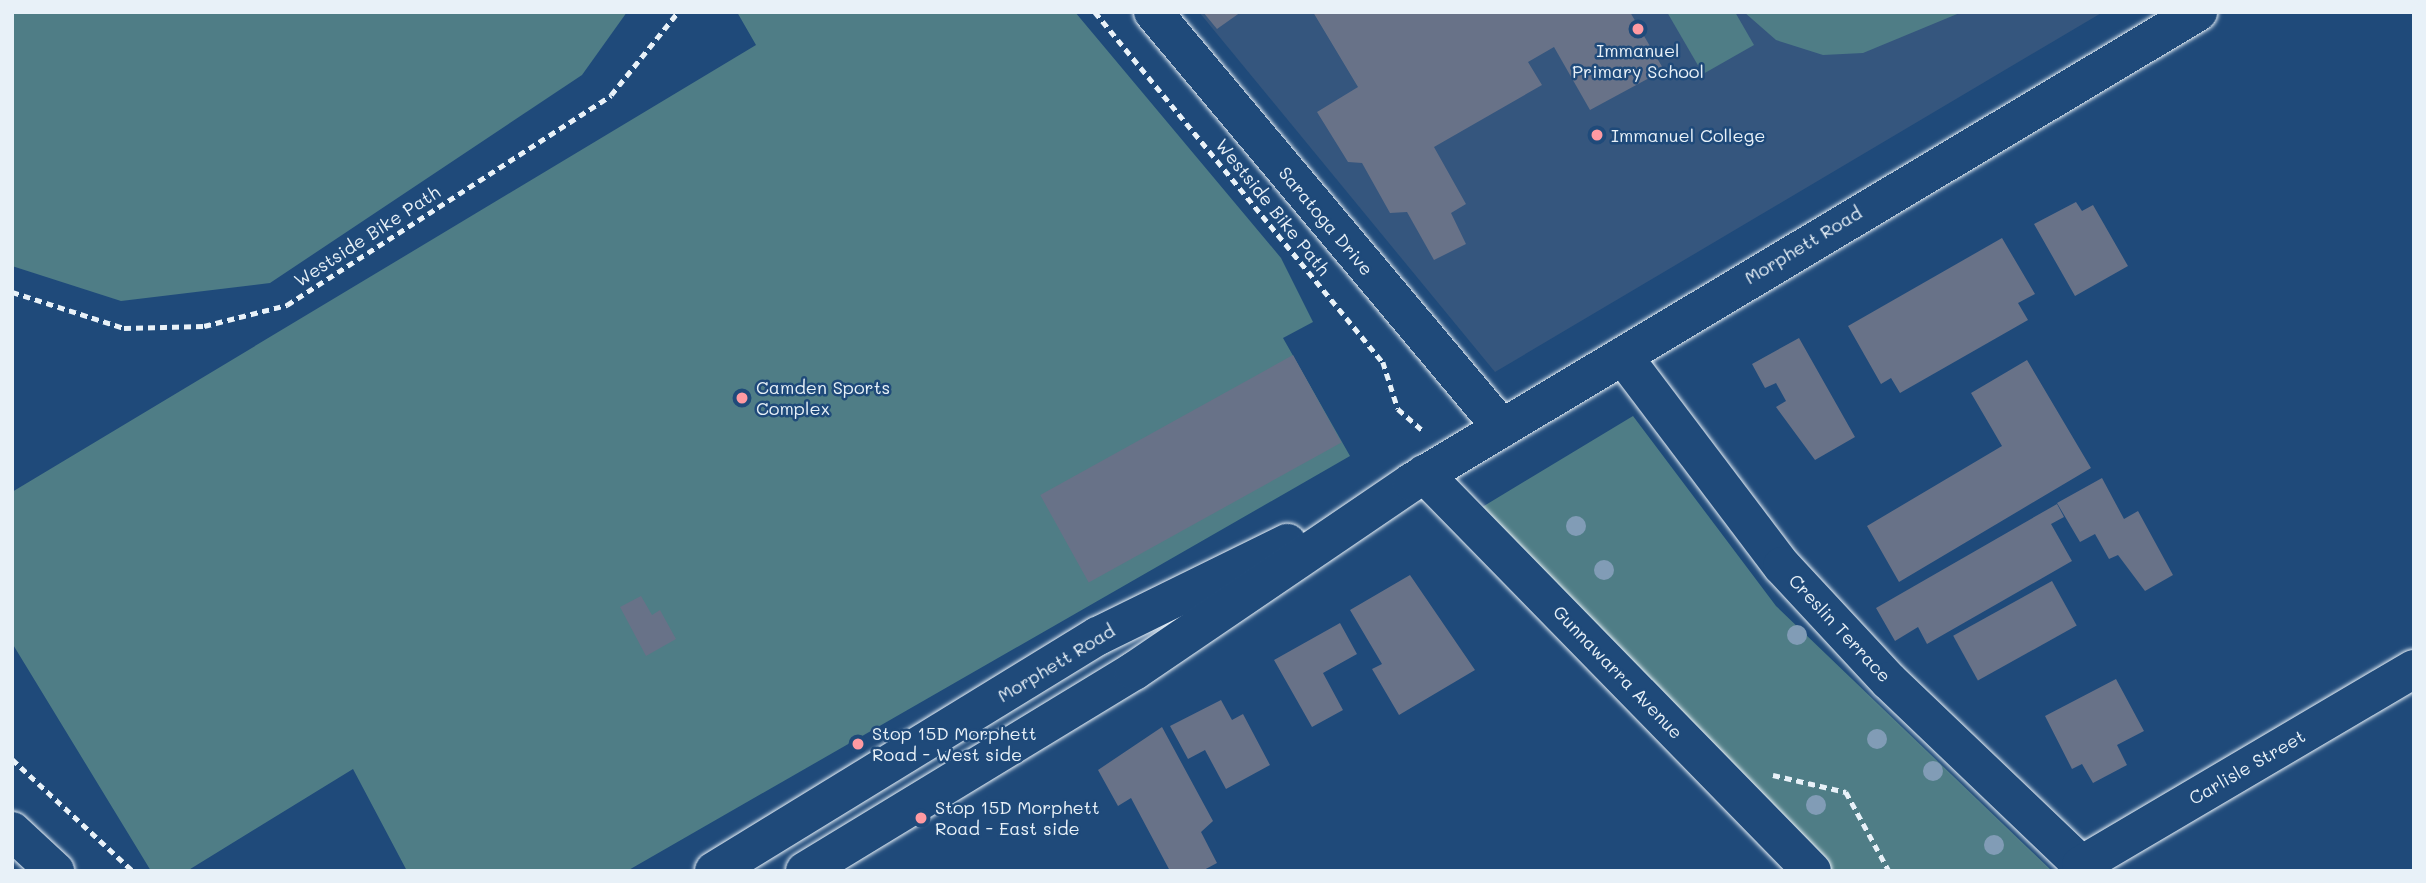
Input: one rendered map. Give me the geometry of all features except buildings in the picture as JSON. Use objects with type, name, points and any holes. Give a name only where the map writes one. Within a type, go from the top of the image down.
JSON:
[{"type":"main road","name":"Saratoga Drive","points":[[1153,12],[1502,428]]},
{"type":"main road","name":"Morphett Road","points":[[805,871],[1134,671],[1418,478],[2198,12]]},
{"type":"main road","name":"Creslin Terrace","points":[[1623,356],[1782,566],[1889,681],[2084,868]]},
{"type":"main road","name":"Morphett Road","points":[[714,871],[1098,636],[1418,478]]},
{"type":"main road","name":"Gunnawarra Avenue","points":[[1418,478],[1812,871]]},
{"type":"main road","name":"Carlisle Street","points":[[2084,868],[2414,669]]},
{"type":"main road","points":[[12,831],[55,871]]},
{"type":"path","name":"Westside Bike Path","points":[[12,292],[124,328],[204,326],[287,305],[611,95],[678,12]]},
{"type":"path","name":"Westside Bike Path","points":[[1095,12],[1383,362],[1398,409],[1416,425]]},
{"type":"path","points":[[12,759],[133,871]]},
{"type":"shaded area","name":"Immanuel College","points":[[1199,12],[2103,12],[1495,372]]},
{"type":"green space","points":[[12,12],[627,12],[582,75],[270,283],[121,301],[12,266]]},
{"type":"green space","name":"Camden Sports Complex","points":[[737,12],[1075,12],[1281,258],[1313,322],[1283,338],[1350,456],[627,871],[407,871],[353,769],[187,871],[151,871],[12,643],[12,492],[756,45]]},
{"type":"green space","points":[[1667,12],[1735,12],[1754,45],[1703,74]]},
{"type":"green space","points":[[1744,12],[1962,12],[1863,53],[1823,55],[1776,40]]},
{"type":"green space","points":[[1633,416],[1776,606],[2052,871],[1828,871],[1474,512]]},
{"type":"place","name":"Immanuel Primary School","points":[[1638,29]]},
{"type":"place","name":"Immanuel College","points":[[1597,135]]},
{"type":"place","name":"Camden Sports Complex","points":[[742,398]]},
{"type":"place","name":"Stop 15D Morphett Road - West side","points":[[858,744]]},
{"type":"place","name":"Stop 15D Morphett Road - East side","points":[[921,818]]}]
